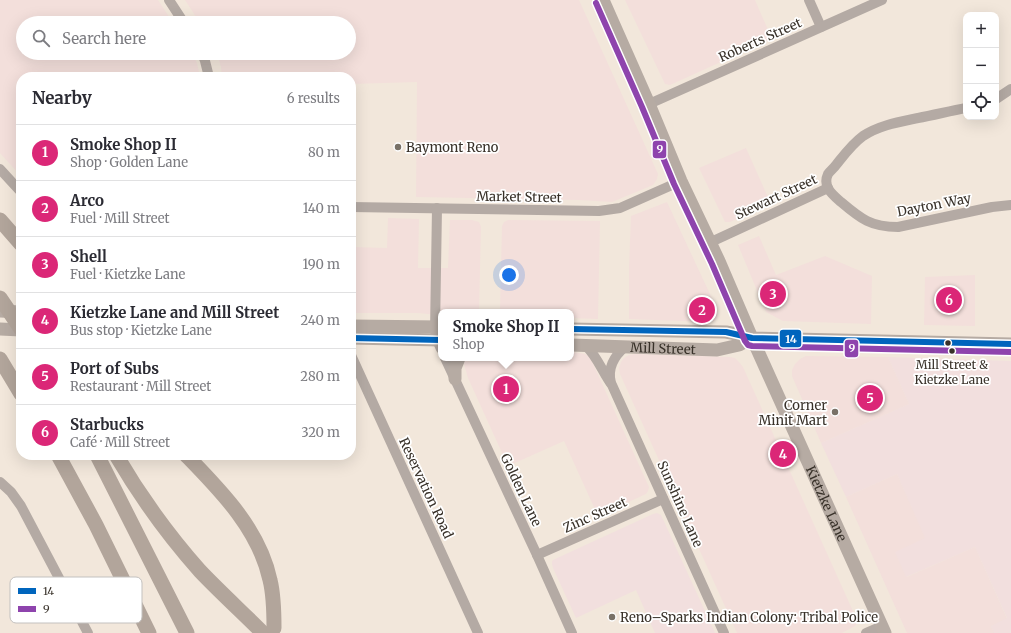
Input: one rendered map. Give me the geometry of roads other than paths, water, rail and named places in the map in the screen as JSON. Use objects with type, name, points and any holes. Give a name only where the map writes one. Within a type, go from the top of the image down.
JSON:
[{"type":"highway","points":[[0,220],[16,238]]},
{"type":"highway","points":[[0,298],[16,322]]},
{"type":"highway","points":[[1,361],[16,386]]},
{"type":"highway","points":[[61,460],[99,531],[122,577]]},
{"type":"highway","points":[[99,460],[187,633]]},
{"type":"highway","points":[[119,460],[149,506],[177,544],[201,571],[268,631]]},
{"type":"highway","points":[[191,460],[229,501],[243,519],[257,543],[271,580],[273,600],[268,631]]},
{"type":"highway","points":[[142,619],[149,633]]},
{"type":"main road","name":"Kietzke Lane","points":[[603,0],[681,181],[711,242],[752,338],[884,629]]},
{"type":"main road","points":[[0,312],[16,312]]},
{"type":"main road","points":[[356,327],[438,337]]},
{"type":"main road","name":"Mill Street","points":[[574,328],[726,332],[752,338],[1011,344]]},
{"type":"main road","points":[[0,329],[16,329]]},
{"type":"main road","points":[[356,338],[438,337]]},
{"type":"main road","name":"Mill Street","points":[[574,345],[717,350],[739,345],[752,338]]},
{"type":"main road","points":[[455,379],[455,368],[458,361]]},
{"type":"street","points":[[169,0],[179,16]]},
{"type":"street","points":[[809,0],[821,27]]},
{"type":"street","name":"Roberts Street","points":[[649,104],[882,0]]},
{"type":"street","points":[[205,60],[208,72]]},
{"type":"street","points":[[999,96],[1011,89]]},
{"type":"street","name":"Stewart Street","points":[[711,242],[828,188],[828,175],[846,152],[864,136],[875,129],[888,124],[963,109]]},
{"type":"street","points":[[0,169],[16,187]]},
{"type":"street","name":"Market Street","points":[[356,207],[607,210],[620,208],[681,181]]},
{"type":"street","name":"Dayton Way","points":[[828,188],[831,193],[856,215],[866,221],[887,227],[898,227],[992,207],[1011,205]]},
{"type":"street","points":[[437,208],[439,309]]},
{"type":"street","name":"Sunshine Lane","points":[[586,346],[593,353],[612,385],[724,633]]},
{"type":"street","name":"Sunshine Lane","points":[[612,385],[610,374],[612,362],[616,355],[625,347]]},
{"type":"street","name":"Golden Lane","points":[[446,361],[572,633]]},
{"type":"street","name":"Reservation Road","points":[[356,366],[478,633]]},
{"type":"street","points":[[0,482],[11,492],[21,506],[58,577]]},
{"type":"street","name":"Zinc Street","points":[[537,555],[663,498]]},
{"type":"street","points":[[83,623],[88,633]]},
{"type":"street","points":[[866,633],[884,629]]},
{"type":"place","name":"Baymont Reno","points":[[398,147]]},
{"type":"place","name":"Shell","points":[[773,294]]},
{"type":"place","name":"Starbucks","points":[[949,300]]},
{"type":"place","name":"Arco","points":[[702,310]]},
{"type":"place","name":"Mill Street & Kietzke Lane","points":[[952,351]]},
{"type":"place","name":"Smoke Shop II","points":[[506,389]]},
{"type":"place","name":"Port of Subs","points":[[870,398]]},
{"type":"place","name":"Corner Minit Mart","points":[[835,412]]},
{"type":"place","name":"Kietzke Lane and Mill Street","points":[[783,454]]},
{"type":"place","name":"Reno–Sparks Indian Colony: Tribal Police","points":[[612,617]]}]
